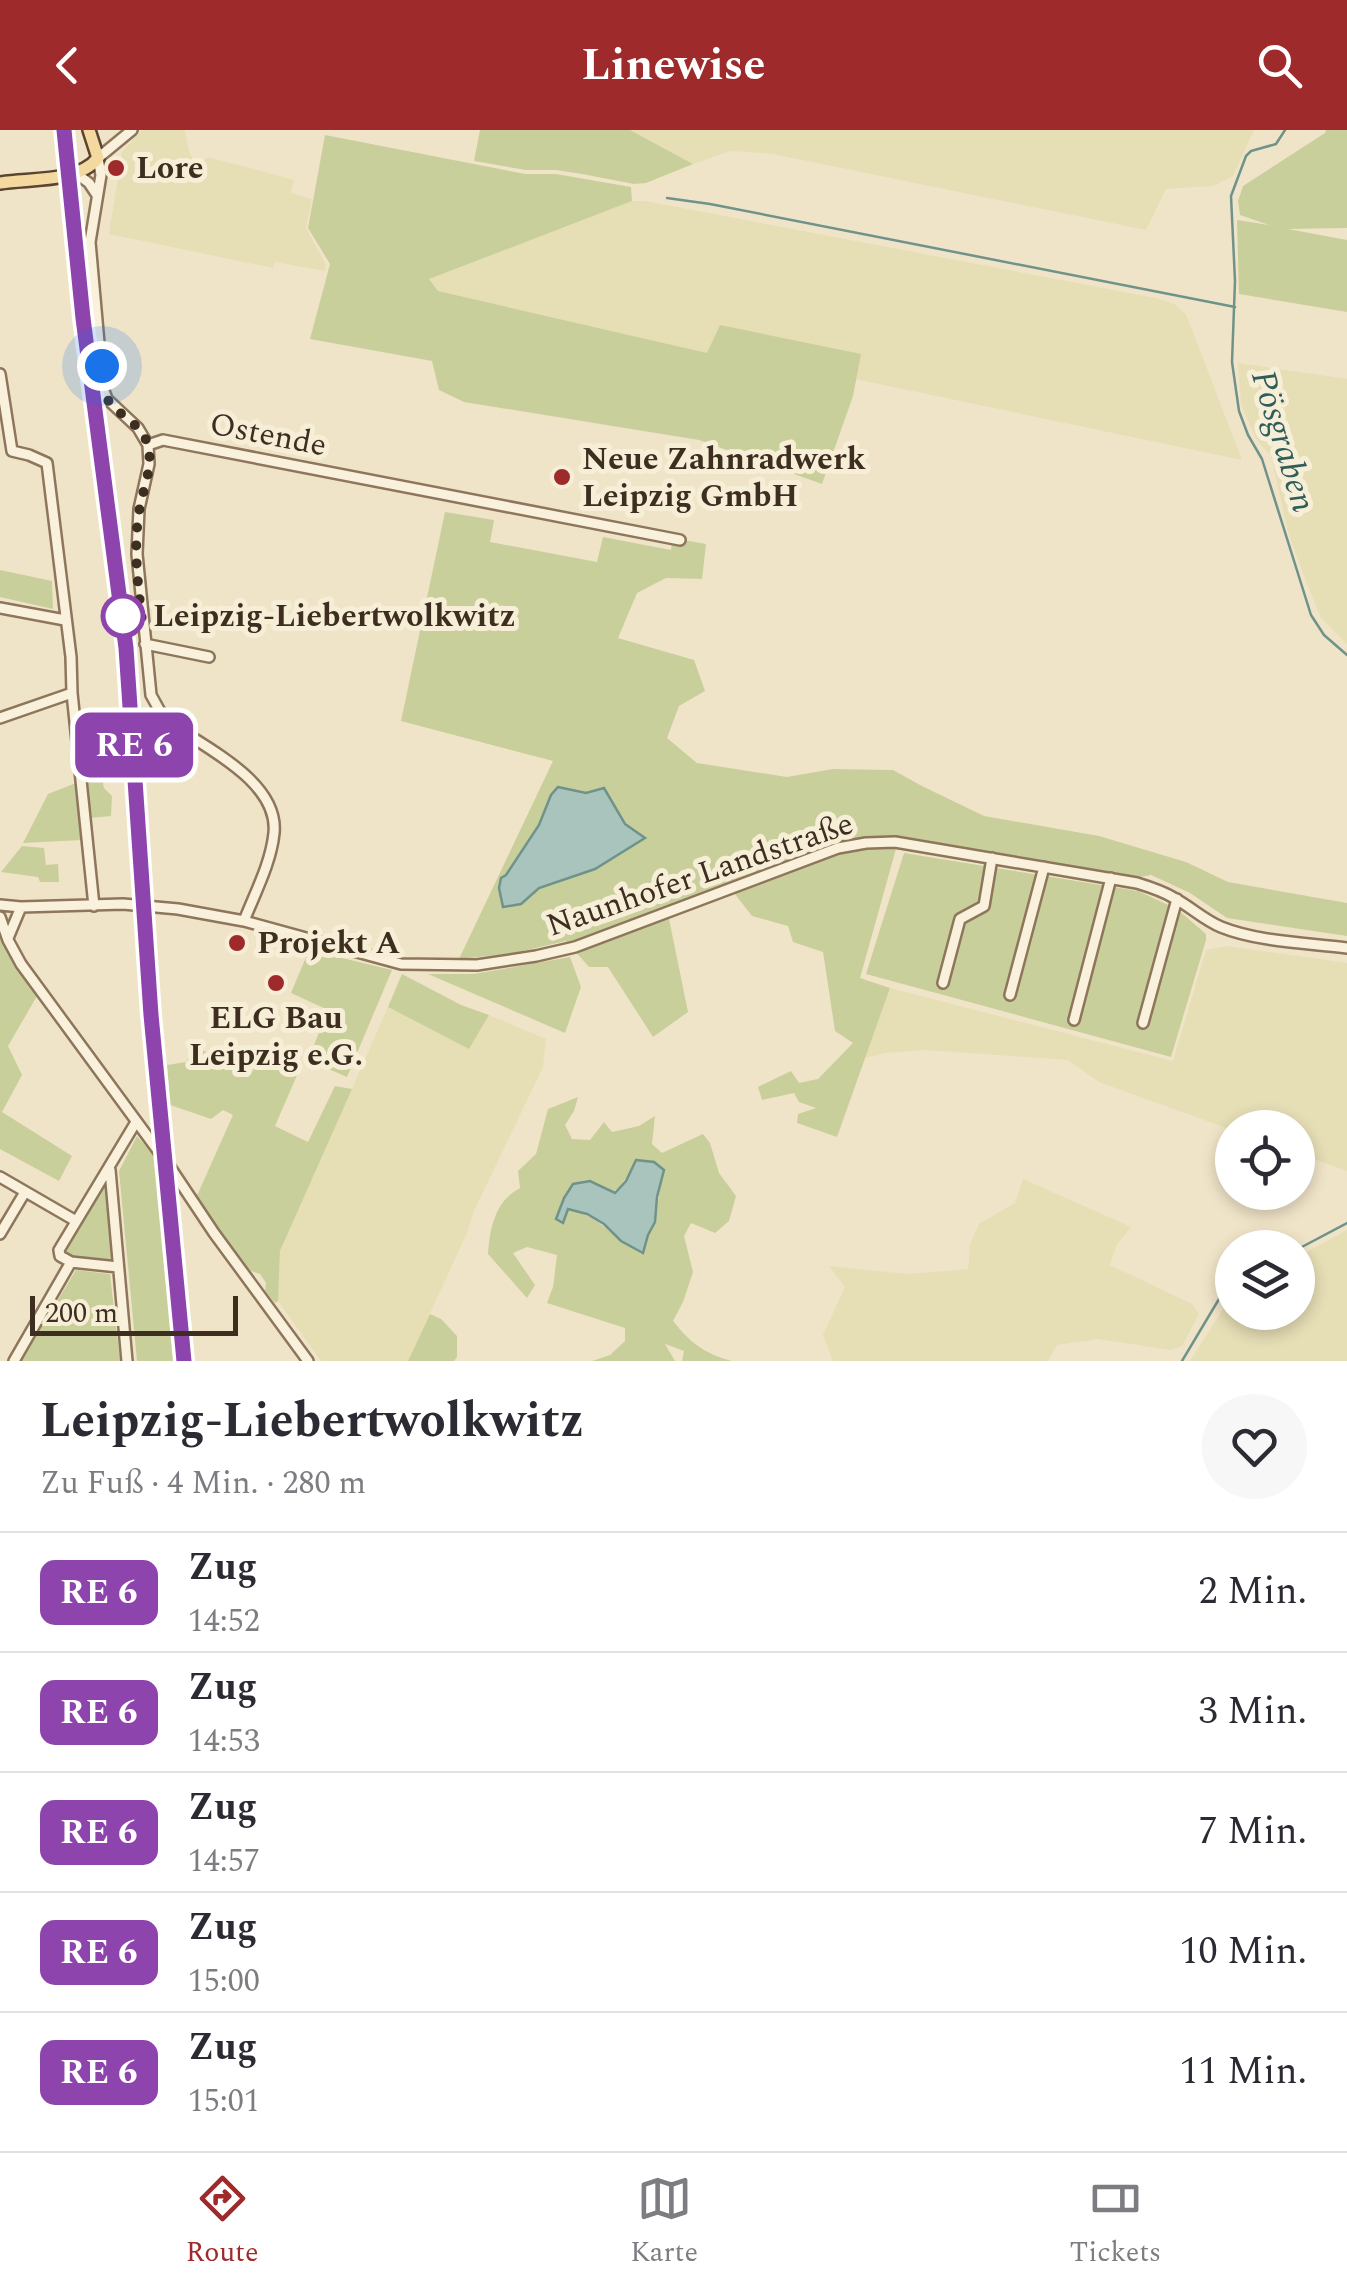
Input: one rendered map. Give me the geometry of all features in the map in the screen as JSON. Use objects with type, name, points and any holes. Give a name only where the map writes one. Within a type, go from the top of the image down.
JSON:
[{"type":"main road","points":[[0,183],[86,170],[98,158],[89,130]]},
{"type":"street","points":[[132,130],[98,158],[101,174],[90,242],[103,388],[107,399],[138,428],[148,445],[150,464],[139,509],[137,540],[151,694],[173,726],[256,784],[271,809],[272,846],[244,921]]},
{"type":"street","points":[[77,174],[98,195]]},
{"type":"street","points":[[0,374],[12,451]]},
{"type":"street","name":"Ostende","points":[[148,445],[162,440],[680,540]]},
{"type":"street","points":[[0,450],[29,455],[47,464],[71,657],[94,906]]},
{"type":"street","points":[[0,608],[65,620]]},
{"type":"street","points":[[145,644],[208,656]]},
{"type":"street","points":[[0,718],[72,693]]},
{"type":"street","name":"Naunhofer Landstraße","points":[[0,905],[21,908],[123,904],[178,909],[244,921],[391,963],[477,966],[575,946],[838,848],[895,842],[1111,878],[1160,890],[1225,929],[1347,948]]},
{"type":"street","points":[[943,984],[960,919],[984,906],[992,858]]},
{"type":"street","points":[[1010,994],[1044,866]]},
{"type":"street","points":[[1074,1020],[1111,878]]},
{"type":"street","points":[[1142,1024],[1177,899]]},
{"type":"street","points":[[8,940],[21,908]]},
{"type":"street","points":[[0,917],[21,964],[308,1361]]},
{"type":"street","points":[[118,1266],[71,1262],[60,1256],[59,1250],[136,1122]]},
{"type":"street","points":[[110,1168],[127,1361]]},
{"type":"street","points":[[0,1177],[76,1221]]},
{"type":"street","points":[[0,1234],[25,1192]]},
{"type":"street","points":[[14,1361],[71,1262]]},
{"type":"shaded area","points":[[142,130],[185,130],[196,165],[208,157],[294,180],[291,193],[312,199],[306,228],[326,265],[325,271],[275,262],[273,268],[109,234],[122,152]]},
{"type":"shaded area","points":[[630,130],[1254,130],[1233,176],[1213,186],[1166,189],[1146,230],[773,154],[731,151],[693,164]]},
{"type":"shaded area","points":[[632,201],[1174,304],[1186,314],[1242,460],[855,379],[861,354],[707,353],[438,291],[428,278]]},
{"type":"shaded area","points":[[1238,363],[1347,379],[1347,644],[1321,618],[1304,576],[1288,532],[1271,456],[1256,439],[1241,404]]},
{"type":"shaded area","points":[[1227,946],[1347,963],[1347,1171],[1315,1159],[1315,1110],[1215,1110],[1215,1124],[1099,1082],[1068,1060],[924,1050],[865,1058],[890,988],[1173,1061],[1206,950]]},
{"type":"shaded area","points":[[388,1007],[469,1049],[489,1015],[546,1039],[543,1067],[408,1361],[321,1361],[278,1301],[280,1251]]},
{"type":"shaded area","points":[[1023,1179],[1131,1227],[1117,1244],[1110,1265],[1192,1304],[1199,1314],[1182,1346],[1171,1350],[1098,1339],[1057,1345],[1048,1361],[833,1361],[823,1335],[845,1287],[829,1266],[908,1274],[968,1269],[970,1244],[979,1224],[1015,1203]]},
{"type":"shaded area","points":[[1347,1230],[1347,1361],[1190,1361],[1215,1322],[1215,1330],[1315,1330],[1315,1248]]},
{"type":"green space","points":[[480,130],[630,130],[693,164],[634,184],[556,170],[526,170],[474,161]]},
{"type":"green space","points":[[1326,130],[1347,130],[1347,228],[1288,229],[1347,240],[1347,312],[1239,294],[1237,220],[1269,225],[1240,215],[1238,201],[1243,186]]},
{"type":"green space","points":[[325,135],[525,174],[556,174],[631,187],[632,201],[429,279],[438,291],[707,353],[720,325],[861,354],[853,396],[822,484],[699,440],[464,402],[439,390],[432,361],[310,339],[330,264],[308,228]]},
{"type":"green space","points":[[445,512],[494,520],[490,542],[597,562],[603,537],[671,550],[673,538],[706,544],[702,579],[666,578],[637,593],[618,638],[694,660],[705,691],[679,706],[667,738],[697,763],[787,777],[833,769],[893,770],[984,816],[1099,836],[1186,862],[1228,882],[1347,903],[1347,936],[1227,918],[1190,893],[1151,875],[1112,882],[896,849],[860,978],[890,988],[837,1137],[797,1123],[798,1114],[816,1108],[799,1102],[794,1093],[762,1100],[758,1087],[791,1071],[799,1083],[818,1079],[853,1043],[835,1031],[823,952],[793,942],[788,926],[752,916],[727,884],[667,909],[688,1012],[653,1037],[608,967],[589,967],[566,941],[514,953],[459,959],[553,761],[401,721]]},
{"type":"green space","points":[[0,570],[52,581],[53,609],[0,597]]},
{"type":"green space","points":[[102,748],[108,761],[103,783],[112,796],[111,816],[91,818],[86,774],[104,771]]},
{"type":"green space","points":[[76,783],[82,840],[23,843],[48,794]]},
{"type":"green space","points":[[22,846],[44,848],[46,865],[58,864],[59,882],[40,882],[38,877],[1,872]]},
{"type":"green space","points":[[904,853],[1138,891],[1177,909],[1206,934],[1206,940],[1171,1057],[866,974]]},
{"type":"green space","points":[[0,937],[37,996],[8,1046],[22,1075],[2,1112],[72,1156],[59,1181],[0,1149]]},
{"type":"green space","points":[[309,950],[392,970],[347,1077],[308,1060],[328,1010],[291,993]]},
{"type":"green space","points":[[570,957],[581,987],[565,1033],[428,974],[474,974]]},
{"type":"green space","points":[[402,974],[489,1015],[469,1049],[388,1007]]},
{"type":"green space","points":[[194,1046],[251,1074],[262,1053],[298,1073],[275,1126],[308,1142],[335,1086],[352,1089],[280,1251],[275,1303],[265,1291],[266,1283],[260,1274],[248,1270],[195,1200],[233,1115],[223,1110],[211,1119],[170,1105],[167,1065],[186,1062]]},
{"type":"green space","points":[[578,1097],[565,1125],[572,1139],[590,1140],[604,1122],[612,1132],[639,1126],[655,1116],[652,1144],[662,1153],[703,1134],[710,1143],[719,1173],[736,1196],[729,1221],[715,1233],[691,1223],[684,1236],[693,1272],[673,1321],[698,1346],[732,1361],[682,1361],[684,1351],[665,1344],[675,1361],[592,1361],[610,1355],[625,1341],[625,1328],[547,1303],[557,1255],[527,1247],[513,1253],[535,1285],[527,1298],[488,1254],[495,1216],[505,1200],[520,1188],[518,1171],[536,1154],[548,1109]],"holes":[[[636,1160],[664,1170],[648,1235],[621,1241],[597,1221],[568,1209],[610,1195],[623,1183]]]},
{"type":"green space","points":[[137,1136],[161,1163],[178,1361],[137,1361],[119,1171]]},
{"type":"green space","points":[[168,1172],[175,1182],[194,1361],[187,1361]]},
{"type":"green space","points":[[105,1182],[114,1262],[74,1259],[64,1250]]},
{"type":"green space","points":[[76,1270],[110,1274],[120,1361],[21,1361]]},
{"type":"green space","points":[[430,1314],[441,1319],[457,1336],[454,1361],[408,1361]]},
{"type":"water","points":[[558,787],[586,793],[604,788],[625,824],[645,838],[595,869],[539,888],[521,904],[503,907],[501,878],[539,825]]},
{"type":"water","points":[[636,1160],[654,1162],[664,1170],[655,1222],[643,1253],[587,1214],[568,1209],[563,1223],[556,1219],[573,1184],[590,1181],[615,1193]]},
{"type":"waterway","name":"Pösgraben","points":[[1285,130],[1276,144],[1246,156],[1231,196],[1235,281],[1232,362],[1239,411],[1262,459],[1311,615],[1324,635],[1347,655]]},
{"type":"waterway","points":[[667,198],[1235,307]]},
{"type":"waterway","points":[[1315,1240],[1347,1223]]},
{"type":"waterway","points":[[1182,1361],[1215,1306]]},
{"type":"railway","points":[[64,130],[83,318],[130,687],[154,1051],[184,1361]]},
{"type":"train","points":[[64,130],[83,318],[126,648],[151,1015],[184,1361]]},
{"type":"place","name":"Lore","points":[[116,168]]},
{"type":"place","name":"Neue Zahnradwerk Leipzig GmbH","points":[[562,477]]},
{"type":"place","name":"Leipzig-Liebertwolkwitz","points":[[123,616]]},
{"type":"place","name":"Projekt A","points":[[237,943]]},
{"type":"place","name":"ELG Bau Leipzig e.G.","points":[[276,983]]},
{"type":"route","points":[[102,366],[107,399],[144,435],[149,456],[137,526],[142,621],[123,616]]}]
